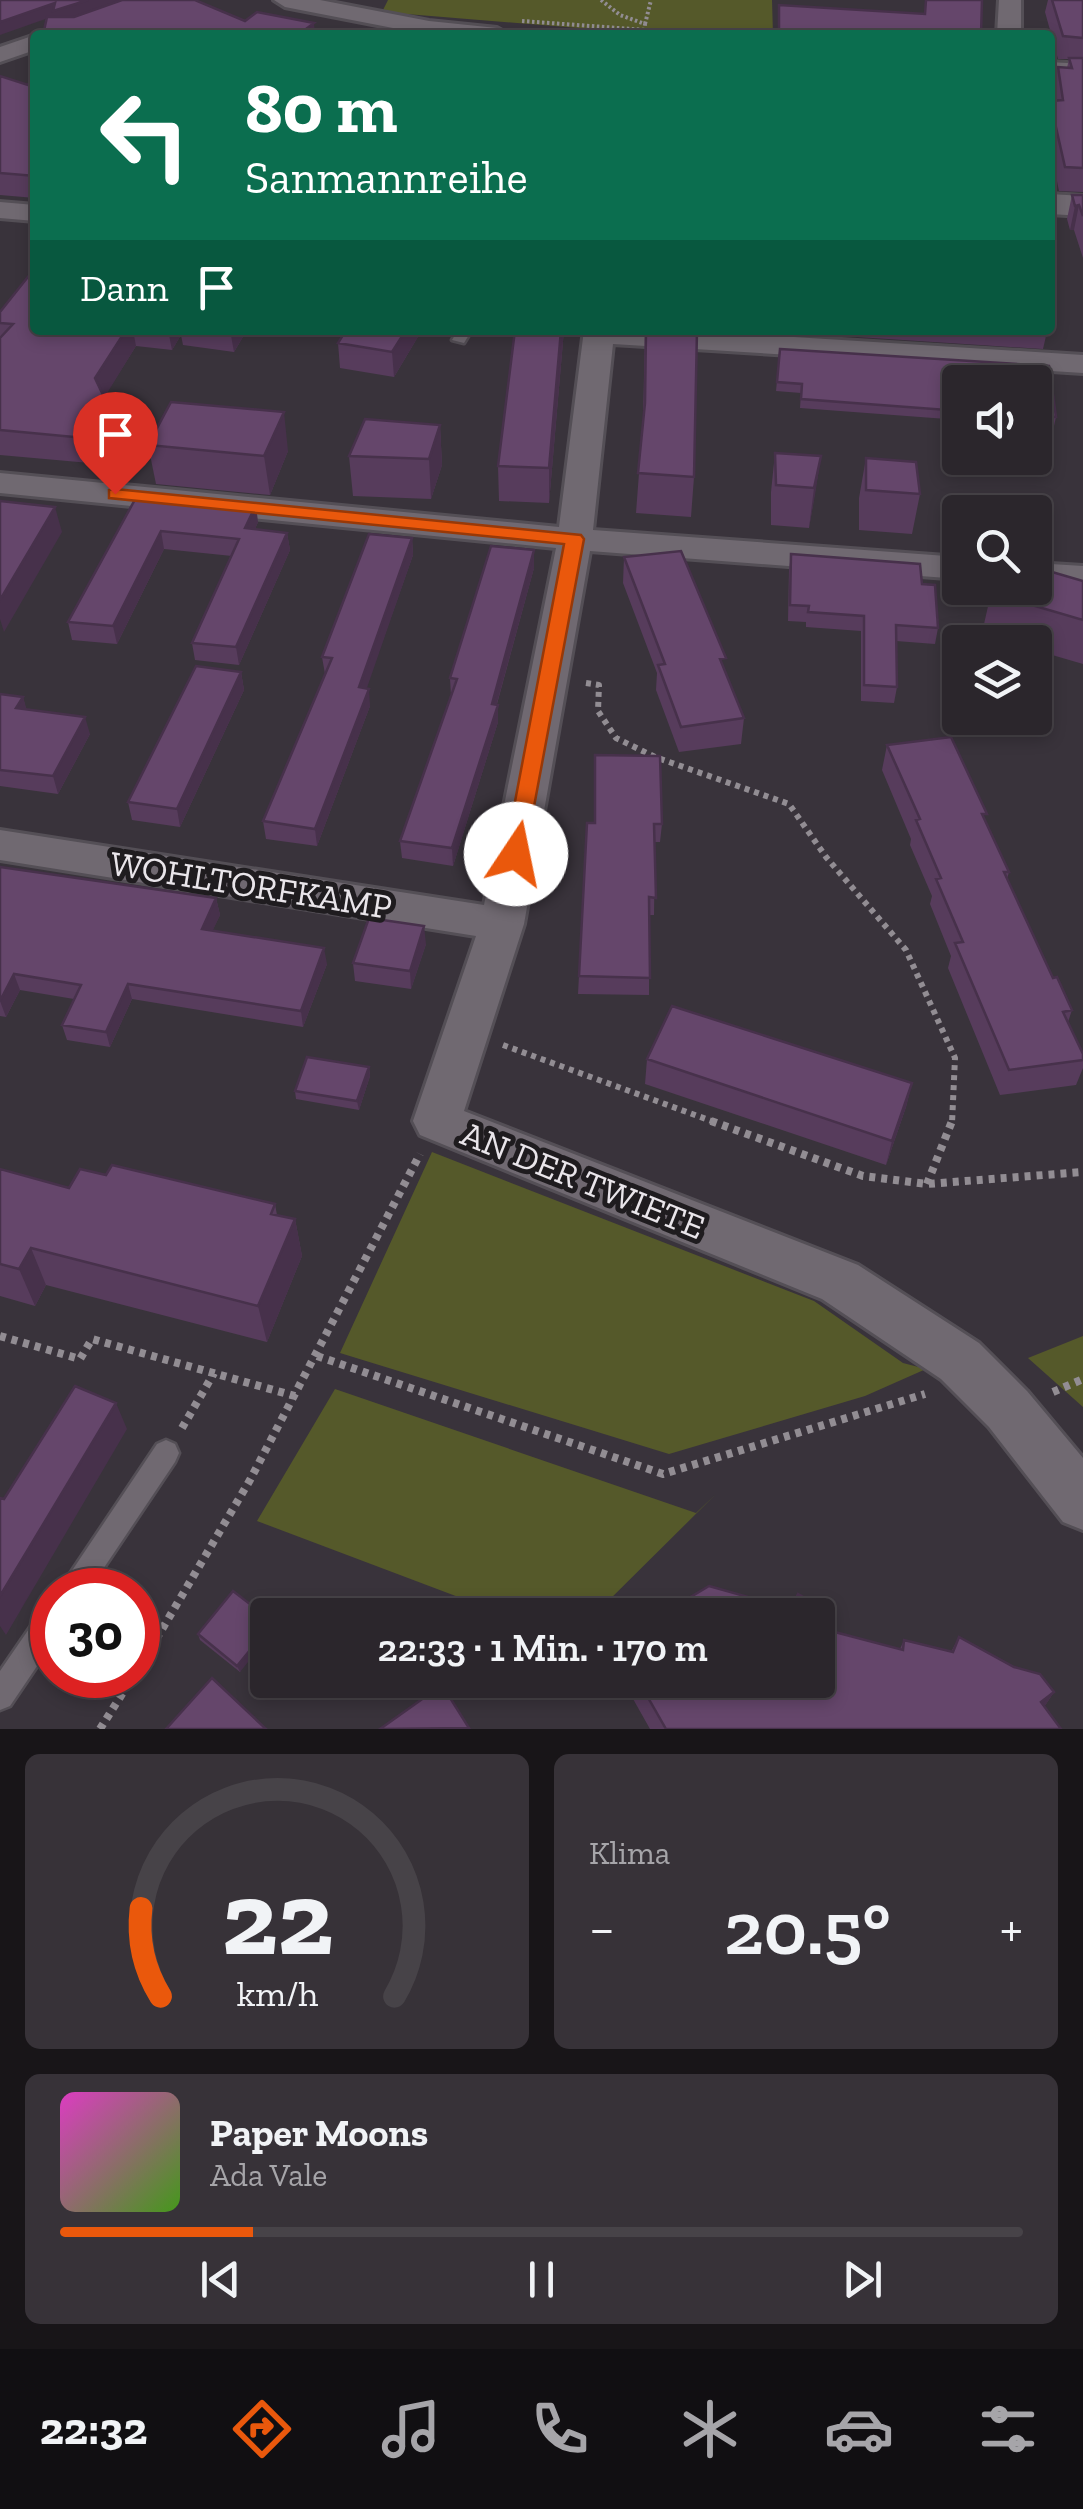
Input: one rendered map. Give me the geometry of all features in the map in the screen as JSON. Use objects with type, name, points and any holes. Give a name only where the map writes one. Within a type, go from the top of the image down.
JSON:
[{"type":"street","points":[[286,0],[429,28],[505,28]]},
{"type":"street","points":[[1010,0],[1010,30]]},
{"type":"street","points":[[4,71],[30,47]]},
{"type":"street","points":[[1055,69],[1083,71]]},
{"type":"street","points":[[1055,204],[1083,206]]},
{"type":"street","points":[[0,210],[30,213]]},
{"type":"street","name":"AN DER TWIETE","points":[[599,335],[575,539],[502,924],[437,1121],[840,1282],[960,1361],[1008,1409],[1083,1502]]},
{"type":"street","points":[[644,335],[1083,364]]},
{"type":"street","points":[[0,483],[575,539],[942,567]]},
{"type":"street","points":[[1052,575],[1083,578]]},
{"type":"street","name":"WOHLTORFKAMP","points":[[0,845],[502,924]]},
{"type":"lane","points":[[88,1568],[174,1442]]},
{"type":"lane","points":[[0,1696],[30,1652]]},
{"type":"path","points":[[601,0],[645,30]]},
{"type":"path","points":[[645,30],[651,0]]},
{"type":"path","points":[[505,28],[645,30]]},
{"type":"path","points":[[551,678],[600,685],[598,711],[616,738],[655,757],[788,804],[826,857],[906,950],[955,1058],[952,1122],[928,1184]]},
{"type":"path","points":[[468,1032],[864,1176],[928,1184],[1083,1172]]},
{"type":"path","points":[[160,1635],[317,1356],[437,1121]]},
{"type":"path","points":[[0,1336],[80,1359],[92,1339],[295,1396]]},
{"type":"path","points":[[317,1356],[663,1474],[934,1390]]},
{"type":"path","points":[[174,1442],[214,1372]]},
{"type":"path","points":[[100,1729],[120,1698]]},
{"type":"green space","points":[[388,0],[772,0],[773,30],[603,30],[382,12]]},
{"type":"green space","points":[[432,1152],[814,1301],[903,1363],[926,1369],[865,1396],[669,1454],[340,1353]]},
{"type":"green space","points":[[1083,1336],[1083,1407],[1028,1358]]},
{"type":"green space","points":[[335,1389],[696,1513],[716,1494],[611,1598],[461,1598],[257,1521]]},
{"type":"building","points":[[0,0],[88,0],[53,11],[55,3],[0,22]]},
{"type":"building","points":[[122,0],[195,0],[245,21],[257,12],[314,23],[305,30],[44,30],[47,17],[74,17]]},
{"type":"building","points":[[926,0],[982,0],[981,30],[779,30],[779,5],[925,14]]},
{"type":"building","points":[[1052,0],[1083,0],[1083,38],[1063,36]]},
{"type":"building","points":[[1069,58],[1083,58],[1083,168],[1065,167],[1055,123],[1055,101],[1063,100],[1058,67],[1072,68]]},
{"type":"building","points":[[0,76],[28,85],[30,81],[30,176],[0,173]]},
{"type":"building","points":[[1072,195],[1083,195],[1083,216],[1079,205],[1075,206]]},
{"type":"building","points":[[30,274],[30,335],[123,335],[95,378],[111,412],[95,439],[0,430],[0,338],[13,324],[0,323],[0,312]]},
{"type":"building","points":[[343,335],[403,335],[392,352],[338,343]]},
{"type":"building","points":[[514,335],[561,335],[549,468],[498,466]]},
{"type":"building","points":[[646,335],[697,335],[694,477],[638,473]]},
{"type":"building","points":[[780,349],[1033,365],[942,365],[942,410],[801,399],[802,384],[777,382]]},
{"type":"building","points":[[171,402],[284,412],[264,456],[148,445]]},
{"type":"building","points":[[365,419],[440,425],[429,459],[349,456]]},
{"type":"building","points":[[775,453],[821,456],[814,488],[776,485]]},
{"type":"building","points":[[866,458],[916,462],[920,494],[866,490]]},
{"type":"building","points":[[138,494],[256,505],[245,528],[287,533],[236,647],[192,643],[239,539],[161,531],[113,626],[68,622]]},
{"type":"building","points":[[0,501],[55,507],[0,600]]},
{"type":"building","points":[[369,534],[412,538],[359,687],[369,689],[315,829],[263,821],[332,658],[322,657]]},
{"type":"building","points":[[491,546],[534,550],[492,704],[498,705],[452,848],[400,841],[457,679],[450,678]]},
{"type":"building","points":[[681,551],[726,658],[720,659],[744,718],[681,727],[658,665],[665,664],[624,557]]},
{"type":"building","points":[[791,554],[920,564],[922,584],[935,585],[938,628],[896,625],[897,687],[864,685],[864,616],[808,612],[809,606],[790,605]]},
{"type":"building","points":[[1052,572],[1083,581],[1083,620],[1032,605],[1052,605]]},
{"type":"building","points":[[196,666],[241,672],[177,809],[128,802]]},
{"type":"building","points":[[0,694],[23,697],[16,708],[85,717],[53,776],[0,770]]},
{"type":"building","points":[[951,737],[987,814],[982,814],[1009,872],[1004,872],[1072,1010],[1063,1012],[1083,1060],[1009,1070],[955,943],[963,942],[936,879],[941,878],[916,820],[920,819],[887,745]]},
{"type":"building","points":[[595,755],[660,756],[662,824],[654,824],[656,898],[649,897],[650,978],[579,976],[587,823],[595,823]]},
{"type":"building","points":[[0,867],[216,898],[202,929],[324,948],[301,1011],[128,984],[106,1032],[62,1025],[81,985],[14,974],[0,1001]]},
{"type":"building","points":[[369,918],[424,926],[410,971],[353,963]]},
{"type":"building","points":[[672,1006],[912,1083],[892,1141],[647,1059]]},
{"type":"building","points":[[307,1057],[369,1067],[357,1101],[295,1091]]},
{"type":"building","points":[[112,1165],[275,1204],[271,1214],[295,1219],[258,1306],[31,1248],[19,1269],[0,1264],[0,1169],[69,1188],[80,1169],[106,1175]]},
{"type":"building","points":[[75,1386],[116,1403],[0,1596],[0,1498],[4,1499]]},
{"type":"building","points":[[709,1586],[752,1598],[689,1598]]},
{"type":"building","points":[[233,1591],[250,1604],[250,1650],[237,1666],[198,1634]]},
{"type":"building","points":[[835,1632],[903,1650],[904,1640],[953,1652],[959,1637],[1014,1667],[1040,1674],[1054,1692],[1041,1702],[1061,1729],[666,1729],[648,1698],[835,1698]]},
{"type":"building","points":[[212,1678],[266,1729],[166,1729]]},
{"type":"building","points":[[424,1698],[450,1698],[469,1728],[380,1729]]},
{"type":"route","points":[[115,494],[575,539],[516,854]]}]
